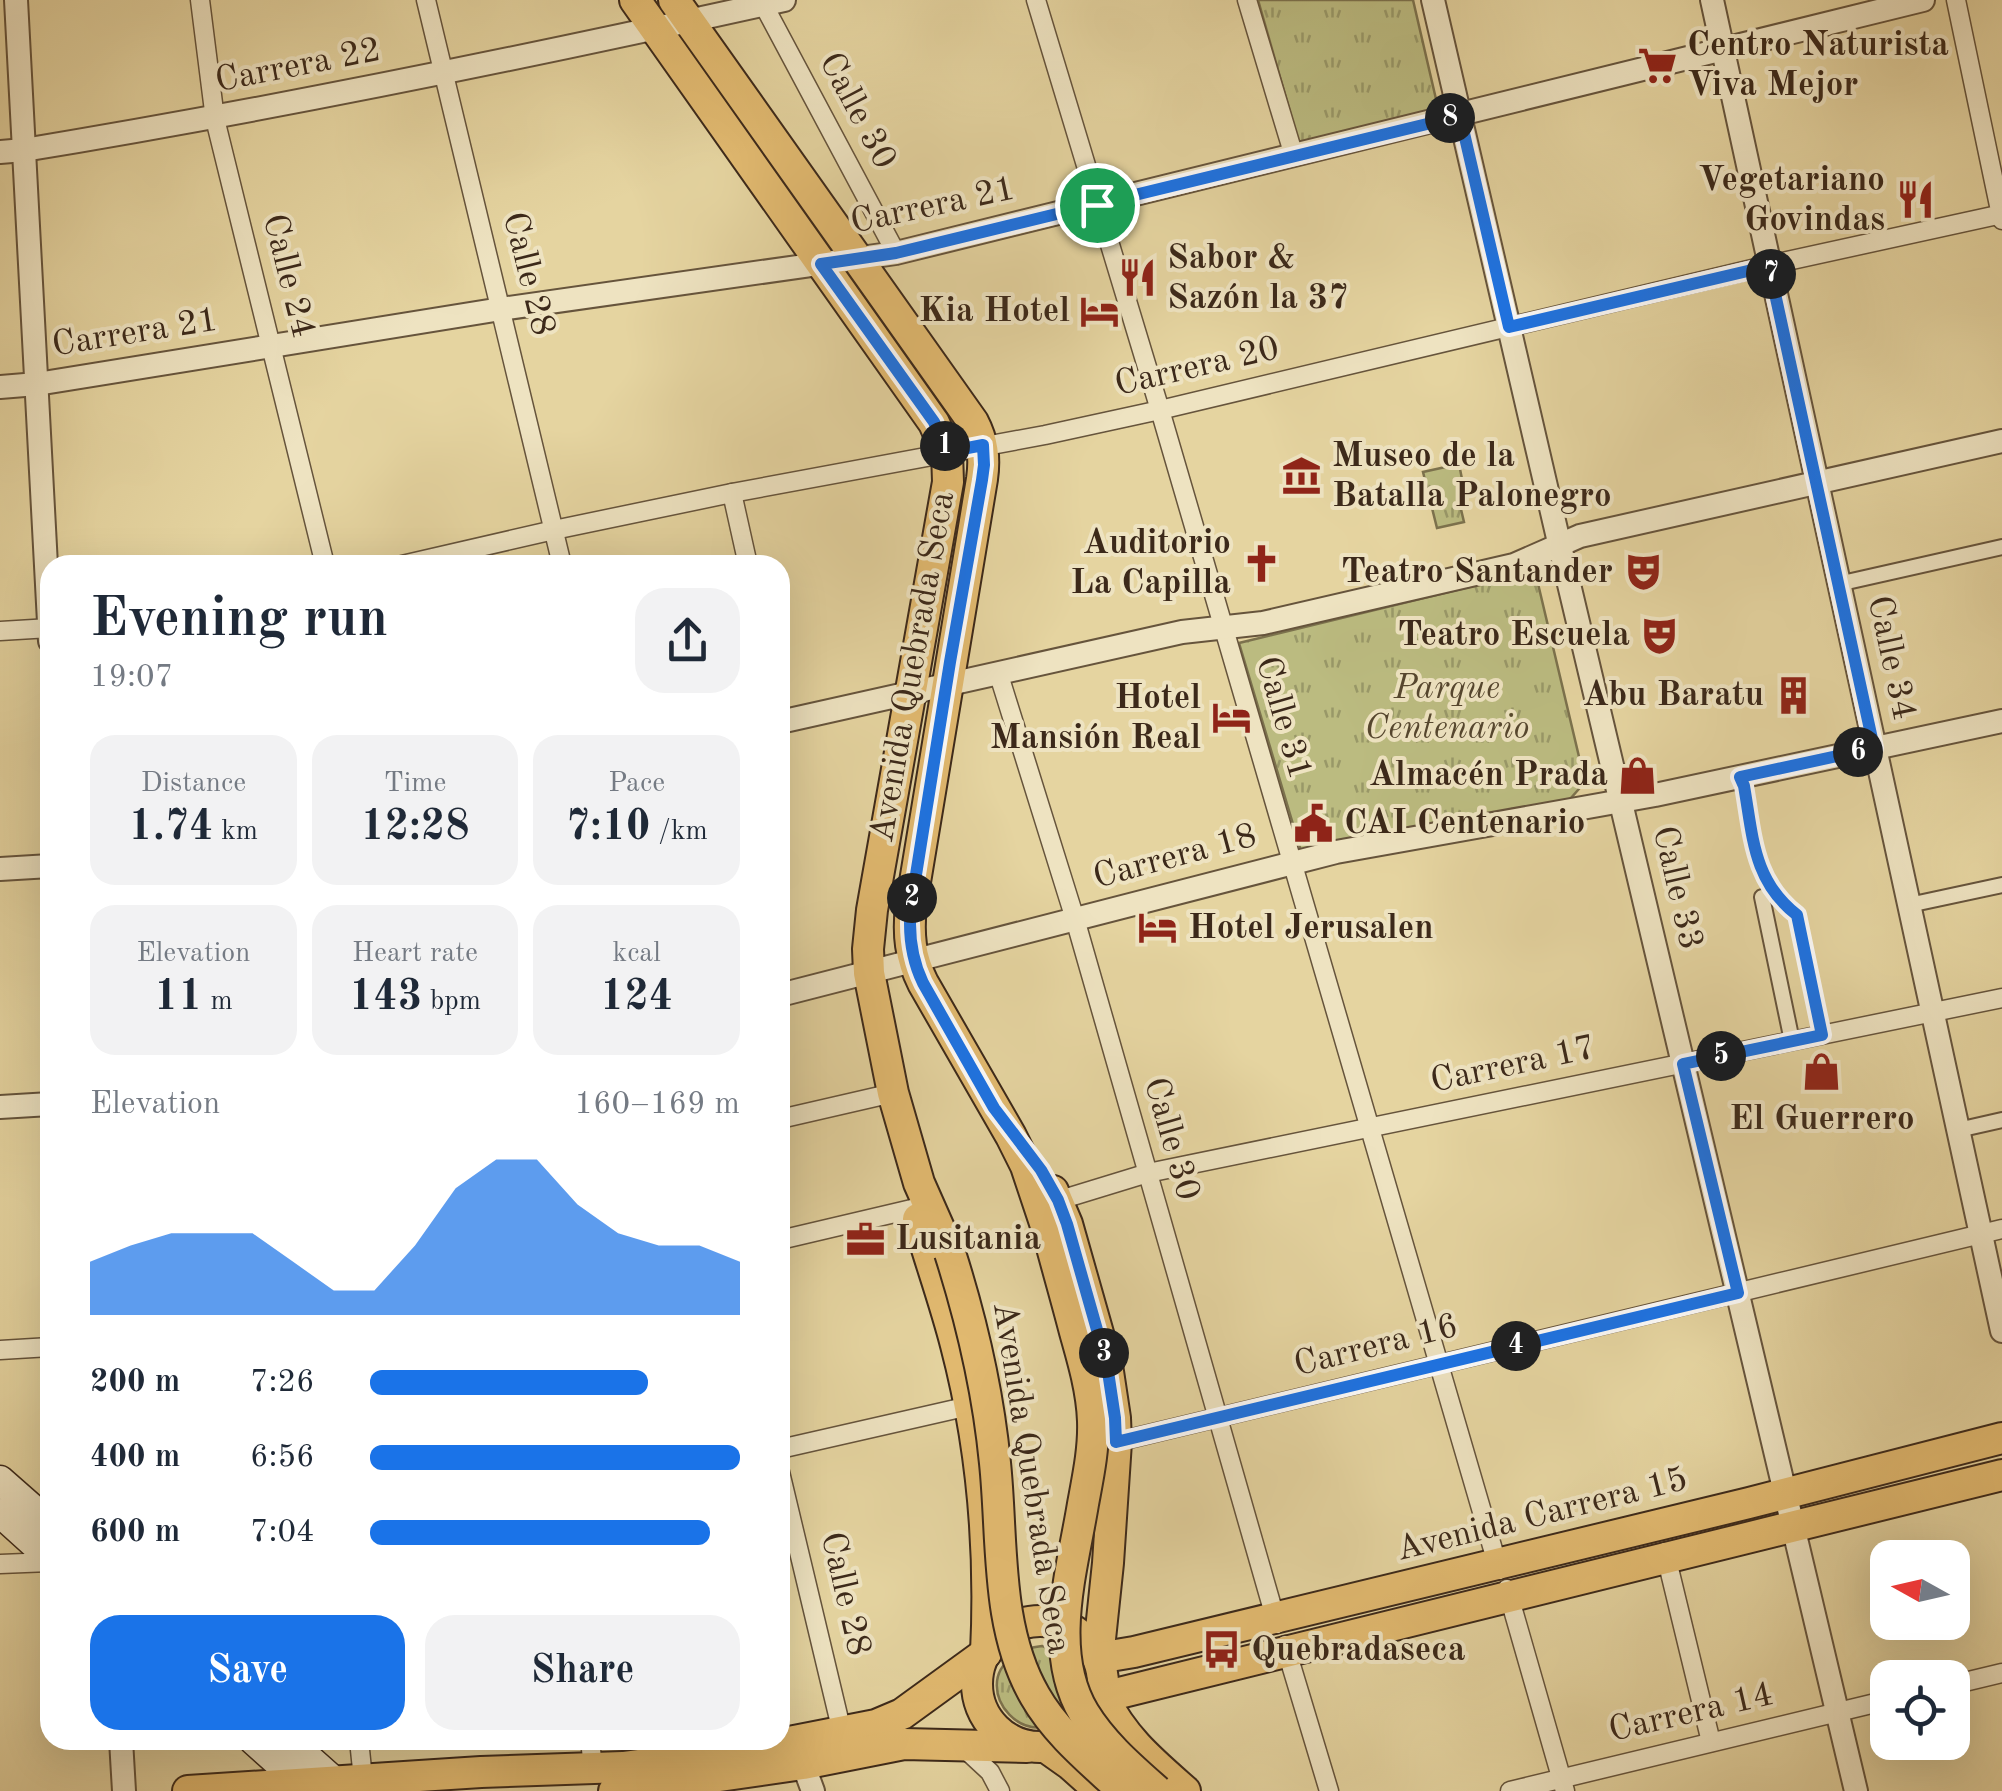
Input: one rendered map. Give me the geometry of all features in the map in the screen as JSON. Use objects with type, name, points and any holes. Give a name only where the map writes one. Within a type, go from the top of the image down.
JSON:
[{"type":"main road","name":"Avenida Quebrada Seca","points":[[636,0],[934,422],[947,452],[948,482],[869,932],[869,972],[893,1093],[919,1182],[950,1253],[985,1387],[1012,1638],[1034,1694],[1050,1718],[1123,1791]]},
{"type":"main road","points":[[681,11],[973,422],[983,445]]},
{"type":"main road","name":"Avenida Quebrada Seca","points":[[983,445],[982,480],[911,906],[910,939],[923,983],[994,1108],[1041,1170],[1093,1421],[1065,1617],[1069,1675],[1082,1710],[1094,1728],[1156,1791]]},
{"type":"main road","points":[[893,1093],[916,1208],[969,1406],[986,1552],[986,1652]]},
{"type":"main road","points":[[1048,1212],[1067,1224],[1107,1365],[1113,1403],[1116,1442],[1098,1658]]},
{"type":"main road","name":"Avenida Carrera 15","points":[[1102,1697],[1281,1635],[1503,1580],[1786,1494],[2002,1438]]},
{"type":"main road","name":"Avenida Carrera 15","points":[[1503,1580],[1666,1555],[2002,1475]]},
{"type":"main road","points":[[0,1480],[40,1515]]},
{"type":"main road","points":[[0,1513],[40,1551]]},
{"type":"main road","points":[[599,1766],[808,1778],[904,1744],[1037,1748],[1066,1743],[1083,1732],[1096,1716],[1103,1677],[1089,1644],[1062,1624],[1045,1621],[1011,1628],[996,1638],[986,1652],[978,1671],[977,1691],[982,1710],[1008,1740],[1037,1748],[1071,1765],[1100,1791]]},
{"type":"main road","name":"Avenida Carrera 15","points":[[1098,1658],[1281,1635]]},
{"type":"main road","points":[[790,1741],[876,1726],[902,1714],[986,1652]]},
{"type":"main road","points":[[1102,1697],[1130,1741],[1185,1791]]},
{"type":"main road","points":[[270,1750],[327,1784]]},
{"type":"main road","points":[[297,1750],[327,1784]]},
{"type":"main road","points":[[188,1791],[651,1764],[743,1750]]},
{"type":"street","points":[[16,0],[46,555]]},
{"type":"street","name":"Calle 24","points":[[200,0],[216,118],[323,555]]},
{"type":"street","name":"Calle 28","points":[[426,0],[560,555]]},
{"type":"street","name":"Calle 31","points":[[1036,0],[1563,1784]]},
{"type":"street","points":[[1247,0],[1294,156]]},
{"type":"street","name":"Calle 33","points":[[1433,0],[1856,1791]]},
{"type":"street","name":"Calle 34","points":[[1712,0],[1958,1130],[1991,1232],[2002,1331]]},
{"type":"street","name":"Carrera 21","points":[[0,386],[37,384],[501,309],[896,253],[1923,0]]},
{"type":"street","points":[[1956,0],[2002,216]]},
{"type":"street","name":"Carrera 22","points":[[0,152],[216,118],[444,72],[656,28],[681,11],[770,2]]},
{"type":"street","name":"Calle 30","points":[[770,2],[896,253]]},
{"type":"street","name":"Carrera 20","points":[[445,555],[732,493],[1160,410],[1769,266],[2002,216]]},
{"type":"street","points":[[790,714],[911,692],[1182,632],[1262,622],[1514,565],[1580,536],[2002,441]]},
{"type":"street","points":[[732,493],[746,555]]},
{"type":"street","points":[[1838,584],[2002,548]]},
{"type":"street","points":[[0,631],[40,629]]},
{"type":"street","name":"Calle 30","points":[[998,672],[1075,919],[1329,1791]]},
{"type":"street","name":"Carrera 18","points":[[790,992],[1358,848],[1621,801],[2002,721]]},
{"type":"street","points":[[1740,777],[1758,866],[1781,903],[1797,915],[1822,1035]]},
{"type":"street","points":[[0,869],[40,867]]},
{"type":"street","points":[[1909,905],[2002,885]]},
{"type":"street","points":[[1762,897],[1792,1042]]},
{"type":"street","name":"Carrera 17","points":[[1048,1212],[1148,1174],[2002,998]]},
{"type":"street","points":[[790,1117],[893,1093]]},
{"type":"street","points":[[0,1107],[40,1105]]},
{"type":"street","points":[[1958,1130],[2002,1120]]},
{"type":"street","points":[[790,1238],[916,1208]]},
{"type":"street","name":"Carrera 16","points":[[1116,1442],[1991,1232]]},
{"type":"street","points":[[0,1350],[40,1348]]},
{"type":"street","points":[[790,1447],[969,1406]]},
{"type":"street","name":"Calle 28","points":[[790,1514],[842,1732]]},
{"type":"street","points":[[1666,1555],[1711,1742]]},
{"type":"street","points":[[0,1564],[40,1561]]},
{"type":"street","points":[[1970,1681],[2002,1673]]},
{"type":"street","name":"Carrera 14","points":[[1510,1791],[1563,1784],[1711,1742],[1870,1704]]},
{"type":"street","points":[[958,1744],[990,1772],[1000,1791]]},
{"type":"street","points":[[122,1750],[124,1791]]},
{"type":"street","points":[[327,1784],[352,1750]]},
{"type":"green space","points":[[1258,0],[1413,0],[1439,112],[1300,147]]},
{"type":"green space","points":[[1459,464],[1466,499],[1459,501],[1464,522],[1437,528],[1423,472]]},
{"type":"green space","name":"Parque Centenario","points":[[1535,571],[1585,782],[1570,799],[1301,851],[1239,643]]},
{"type":"green space","points":[[1042,1646],[1055,1650],[1074,1707],[1057,1722],[1039,1727],[1023,1724],[1009,1715],[1000,1701],[997,1685],[1001,1670],[1013,1657]]},
{"type":"place","name":"Centro Naturista Viva Mejor","points":[[1657,65]]},
{"type":"place","name":"Vegetariano Govindas","points":[[1915,200]]},
{"type":"place","name":"Sabor & Sazón la 37","points":[[1137,278]]},
{"type":"place","name":"Kia Hotel","points":[[1100,311]]},
{"type":"place","name":"Museo de la Batalla Palonegro","points":[[1302,476]]},
{"type":"place","name":"Auditorio La Capilla","points":[[1261,563]]},
{"type":"place","name":"Teatro Santander","points":[[1643,572]]},
{"type":"place","name":"Teatro Escuela","points":[[1660,635]]},
{"type":"place","name":"Abu Baratu","points":[[1794,695]]},
{"type":"place","name":"Hotel Mansión Real","points":[[1231,718]]},
{"type":"place","name":"Almacén Prada","points":[[1638,775]]},
{"type":"place","name":"CAI Centenario","points":[[1314,823]]},
{"type":"place","name":"Hotel Jerusalen","points":[[1158,928]]},
{"type":"place","name":"El Guerrero","points":[[1822,1072]]},
{"type":"place","name":"Lusitania","points":[[865,1239]]},
{"type":"place","name":"Quebradaseca","points":[[1221,1650]]},
{"type":"route","points":[[1460,116],[1509,327],[1769,266],[1874,748],[1740,777],[1758,866],[1781,903],[1797,915],[1822,1035],[1683,1064],[1738,1293],[1116,1442],[1107,1365],[1058,1200],[1041,1170],[994,1108],[923,983],[910,939],[911,906],[982,480],[983,445],[947,452],[934,422],[821,264],[896,253],[1097,205],[1460,116]]}]
